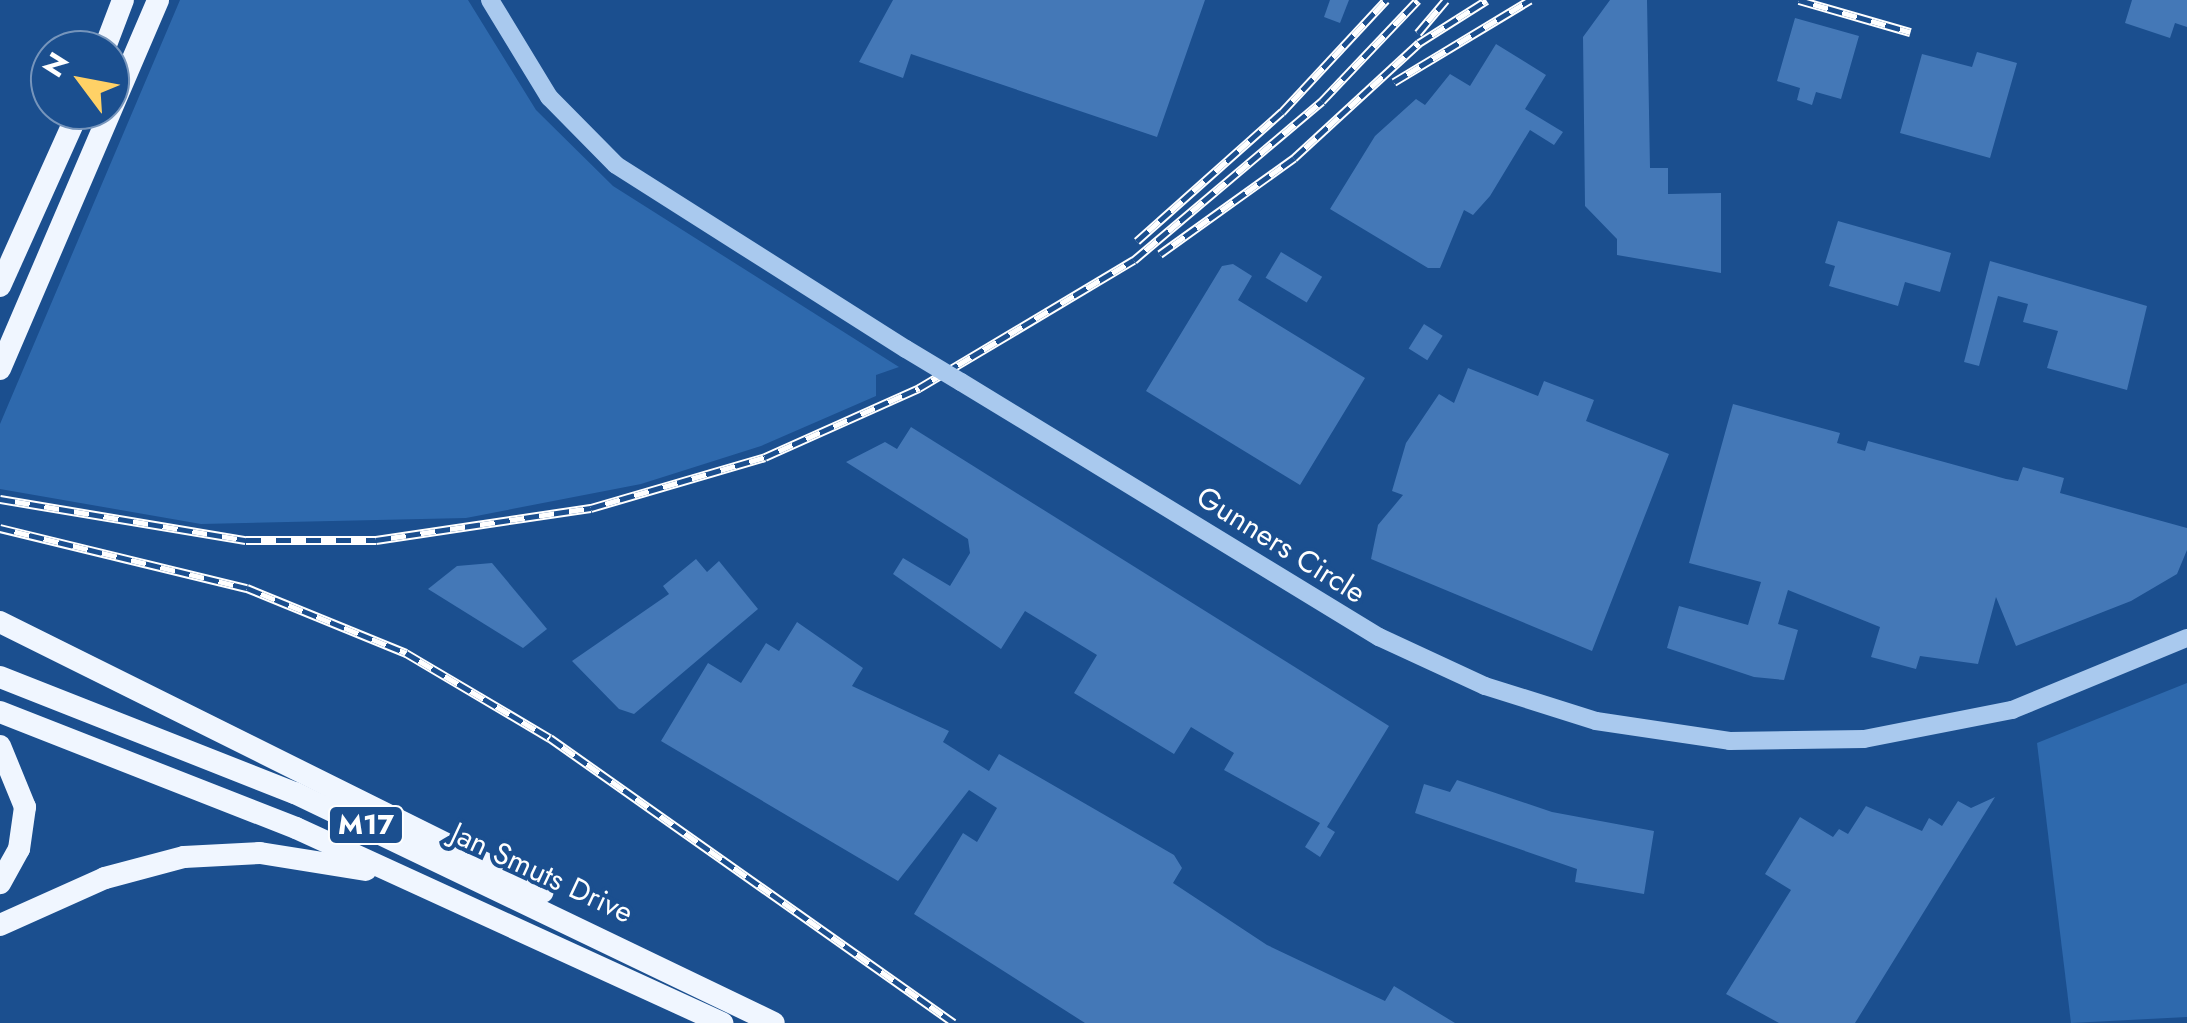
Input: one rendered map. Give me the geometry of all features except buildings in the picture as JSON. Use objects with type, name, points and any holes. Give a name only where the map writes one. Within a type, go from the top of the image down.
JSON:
[{"type":"main road","points":[[112,30],[123,0]]},
{"type":"main road","points":[[0,369],[158,0]]},
{"type":"main road","points":[[0,286],[70,130]]},
{"type":"main road","points":[[0,352],[27,299]]},
{"type":"main road","points":[[0,622],[450,839],[628,947]]},
{"type":"main road","name":"Jan Smuts Drive","points":[[0,677],[295,793],[628,947],[774,1023]]},
{"type":"main road","name":"Jan Smuts Drive","points":[[0,712],[422,883],[722,1023]]},
{"type":"main road","points":[[0,746],[25,807],[18,849],[0,883]]},
{"type":"main road","points":[[0,925],[119,873],[211,854],[310,858],[422,883]]},
{"type":"street","name":"Gunners Circle","points":[[490,0],[549,97],[616,165],[1378,637],[1484,686],[1596,721],[1730,741],[1864,739],[2031,704],[2187,638]]},
{"type":"shaded area","points":[[180,0],[468,0],[536,110],[613,186],[899,367],[876,375],[876,396],[761,446],[641,484],[466,518],[201,524],[0,489],[0,424],[125,130],[130,130],[130,118]]},
{"type":"shaded area","points":[[2187,683],[2187,1017],[2071,1023],[2037,743]]},
{"type":"railway","points":[[1137,241],[1282,112],[1386,0]]},
{"type":"railway","points":[[0,499],[246,540],[376,540],[591,508],[765,457],[919,388],[1134,260],[1322,101],[1418,0]]},
{"type":"railway","points":[[1418,33],[1446,0]]},
{"type":"railway","points":[[1160,254],[1294,158],[1419,43],[1487,0]]},
{"type":"railway","points":[[1394,82],[1530,0]]},
{"type":"railway","points":[[1799,0],[1910,32]]},
{"type":"railway","points":[[0,528],[247,588],[406,653],[550,738],[954,1023]]}]
